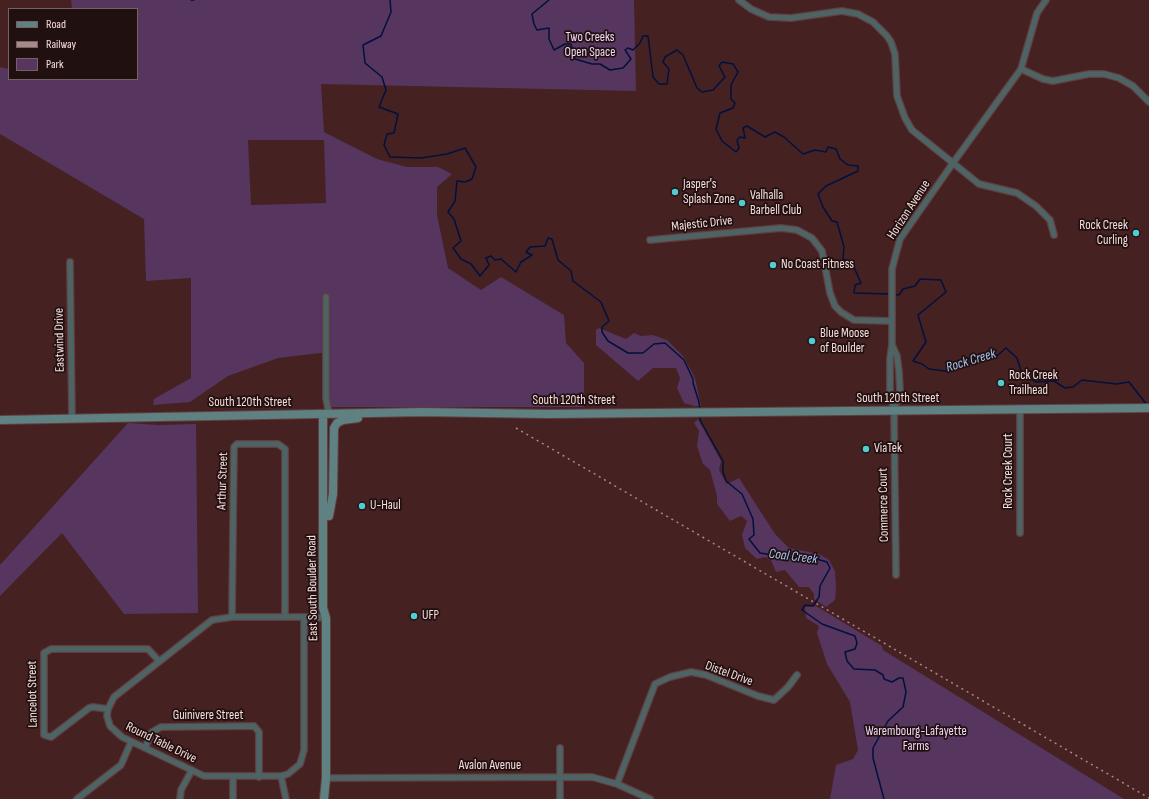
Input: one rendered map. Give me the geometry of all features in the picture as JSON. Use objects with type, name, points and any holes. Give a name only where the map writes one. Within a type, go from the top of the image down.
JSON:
[{"type":"main road","name":"South 120th Street","points":[[0,420],[423,412],[548,414],[1145,408]]},
{"type":"main road","points":[[326,618],[329,604],[329,516],[333,494],[333,434],[338,423],[349,418],[378,418],[423,412]]},
{"type":"main road","name":"East South Boulder Road","points":[[326,414],[329,516]]},
{"type":"main road","name":"East South Boulder Road","points":[[324,799],[326,778],[326,618],[323,608],[326,414]]},
{"type":"main road","name":"East South Boulder Road","points":[[326,778],[329,799]]},
{"type":"street","points":[[739,0],[751,9],[769,17],[791,18],[842,11],[858,14],[874,22],[888,36],[891,42],[895,54],[897,96],[905,118],[912,130],[980,184],[1017,194],[1031,202],[1050,220],[1054,235]]},
{"type":"street","name":"Horizon Avenue","points":[[894,411],[890,392],[890,358],[892,345],[891,281],[895,254],[900,239],[1021,69],[1037,13],[1046,0]]},
{"type":"street","points":[[1021,69],[1043,79],[1053,81],[1089,74],[1120,78],[1133,86],[1149,102]]},
{"type":"street","name":"Majestic Drive","points":[[650,240],[781,228],[797,230],[812,238],[822,251],[832,299],[841,312],[854,320],[892,321]]},
{"type":"street","name":"Eastwind Drive","points":[[70,262],[72,419]]},
{"type":"street","name":"East South Boulder Road","points":[[326,297],[326,414]]},
{"type":"street","name":"Horizon Avenue","points":[[892,345],[897,356],[900,379],[900,391],[894,411]]},
{"type":"street","name":"Rock Creek Court","points":[[1020,409],[1020,534]]},
{"type":"street","name":"Commerce Court","points":[[894,411],[896,575]]},
{"type":"street","name":"Arthur Street","points":[[232,616],[234,447],[237,444],[278,444],[285,449],[286,617]]},
{"type":"street","points":[[108,709],[114,697],[212,620],[232,616],[326,618]]},
{"type":"street","name":"Round Table Drive","points":[[108,709],[107,716],[110,726],[116,733],[131,742],[204,776],[281,776],[294,771],[300,764],[303,756],[304,617]]},
{"type":"street","name":"Lancelot Street","points":[[108,709],[93,707],[89,708],[51,737],[44,735],[44,653],[51,649],[148,649],[159,661]]},
{"type":"street","name":"Distel Drive","points":[[617,784],[655,684],[670,677],[690,672],[706,675],[771,700],[777,698],[797,675]]},
{"type":"street","name":"Guinivere Street","points":[[145,748],[152,732],[161,727],[254,726],[259,732],[259,777]]},
{"type":"street","points":[[77,799],[121,764],[131,742]]},
{"type":"street","points":[[560,748],[560,799]]},
{"type":"street","points":[[180,799],[181,790],[192,770]]},
{"type":"street","points":[[281,776],[286,799]]},
{"type":"street","name":"Avalon Avenue","points":[[326,778],[560,776],[597,778],[617,784],[650,799]]},
{"type":"street","points":[[233,777],[233,799]]},
{"type":"green space","name":"Two Creeks Open Space","points":[[71,0],[634,0],[636,91],[321,84],[324,132],[377,159],[407,167],[438,167],[452,174],[437,187],[437,215],[448,268],[481,290],[501,277],[564,315],[566,343],[584,363],[584,407],[330,407],[329,352],[278,358],[228,376],[190,402],[153,405],[154,399],[191,378],[191,278],[146,281],[144,219],[0,134],[0,67],[8,69],[8,80],[138,80],[138,8],[72,8]],"holes":[[[248,140],[324,140],[326,203],[251,205]]]},
{"type":"green space","points":[[599,328],[626,339],[634,333],[641,336],[653,335],[667,340],[683,356],[695,378],[701,406],[694,406],[684,403],[677,388],[680,378],[676,368],[653,368],[638,381],[596,345],[596,330]]},
{"type":"green space","points":[[698,419],[721,461],[719,470],[727,484],[739,478],[775,534],[789,548],[819,554],[829,560],[835,571],[836,588],[835,600],[826,607],[814,599],[814,594],[809,587],[799,587],[785,570],[776,572],[771,560],[765,557],[757,559],[745,548],[742,535],[747,521],[741,516],[730,521],[717,504],[717,496],[710,470],[703,464],[697,446],[699,431],[694,423]]},
{"type":"green space","points":[[128,423],[158,425],[196,424],[198,613],[124,614],[62,533],[0,596],[0,565]]},
{"type":"green space","name":"Warembourg-Lafayette Farms","points":[[816,606],[882,646],[883,650],[1124,799],[830,799],[836,765],[853,759],[858,750],[850,702],[827,664],[817,633],[819,626],[806,618],[805,607]]},
{"type":"waterway","name":"Coal Creek","points":[[390,0],[391,12],[381,36],[363,45],[365,63],[382,77],[386,90],[379,107],[398,114],[394,133],[387,134],[384,145],[390,157],[421,158],[447,154],[465,148],[476,167],[472,179],[465,182],[457,181],[455,201],[448,212],[454,219],[461,241],[453,248],[461,259],[471,264],[480,276],[489,265],[486,258],[491,256],[495,260],[501,259],[516,272],[521,262],[532,255],[526,252],[530,247],[545,246],[548,238],[552,239],[558,260],[571,271],[573,281],[601,302],[609,321],[602,327],[602,332],[608,341],[628,353],[643,353],[654,344],[665,343],[684,360],[693,379],[700,410]]},
{"type":"waterway","name":"Rock Creek","points":[[549,0],[532,14],[534,24],[537,30],[549,28],[549,39],[554,50],[565,44],[571,44],[575,59],[592,64],[600,64],[610,70],[623,68],[631,59],[625,50],[628,48],[633,50],[640,43],[643,36],[648,36],[653,77],[659,84],[667,84],[669,69],[663,62],[665,57],[677,50],[683,55],[697,88],[702,92],[713,90],[725,77],[719,66],[722,62],[733,64],[738,72],[731,85],[731,99],[735,103],[733,108],[720,113],[716,129],[722,141],[736,152],[739,148],[737,140],[740,137],[745,138],[743,128],[747,126],[765,137],[775,132],[784,137],[803,154],[815,150],[826,152],[828,147],[836,149],[840,159],[848,165],[858,166],[858,171],[826,186],[818,194],[823,207],[832,221],[837,222],[844,247],[843,259],[852,263],[861,283],[855,285],[854,293],[890,294]]},
{"type":"waterway","name":"Rock Creek","points":[[893,294],[899,295],[903,289],[915,286],[920,279],[941,280],[946,292],[918,315],[926,342],[913,361],[922,364],[929,369],[945,371],[998,355],[1006,348],[1017,358],[1022,374],[1036,382],[1054,381],[1065,388],[1073,387],[1082,380],[1116,384],[1129,382],[1147,405]]},
{"type":"waterway","name":"Coal Creek","points":[[700,415],[700,420],[723,461],[723,472],[726,481],[742,494],[753,519],[754,535],[749,539],[760,553],[786,557],[806,556],[827,562],[830,568],[820,586],[819,597],[813,606],[805,605],[802,610],[822,624],[855,636],[857,643],[855,649],[845,652],[847,661],[854,669],[875,670],[883,675],[884,679],[892,682],[899,678],[903,678],[906,692],[903,707],[888,721],[873,748],[873,758],[884,799]]},
{"type":"railway","points":[[516,428],[1149,798]]},
{"type":"place","name":"Jasper's Splash Zone","points":[[675,192]]},
{"type":"place","name":"Valhalla Barbell Club","points":[[742,203]]},
{"type":"place","name":"Rock Creek Curling","points":[[1136,233]]},
{"type":"place","name":"No Coast Fitness","points":[[773,265]]},
{"type":"place","name":"Blue Moose of Boulder","points":[[812,341]]},
{"type":"place","name":"Rock Creek Trailhead","points":[[1001,383]]},
{"type":"place","name":"ViaTek","points":[[866,449]]},
{"type":"place","name":"U-Haul","points":[[362,506]]},
{"type":"place","name":"UFP","points":[[414,616]]}]
